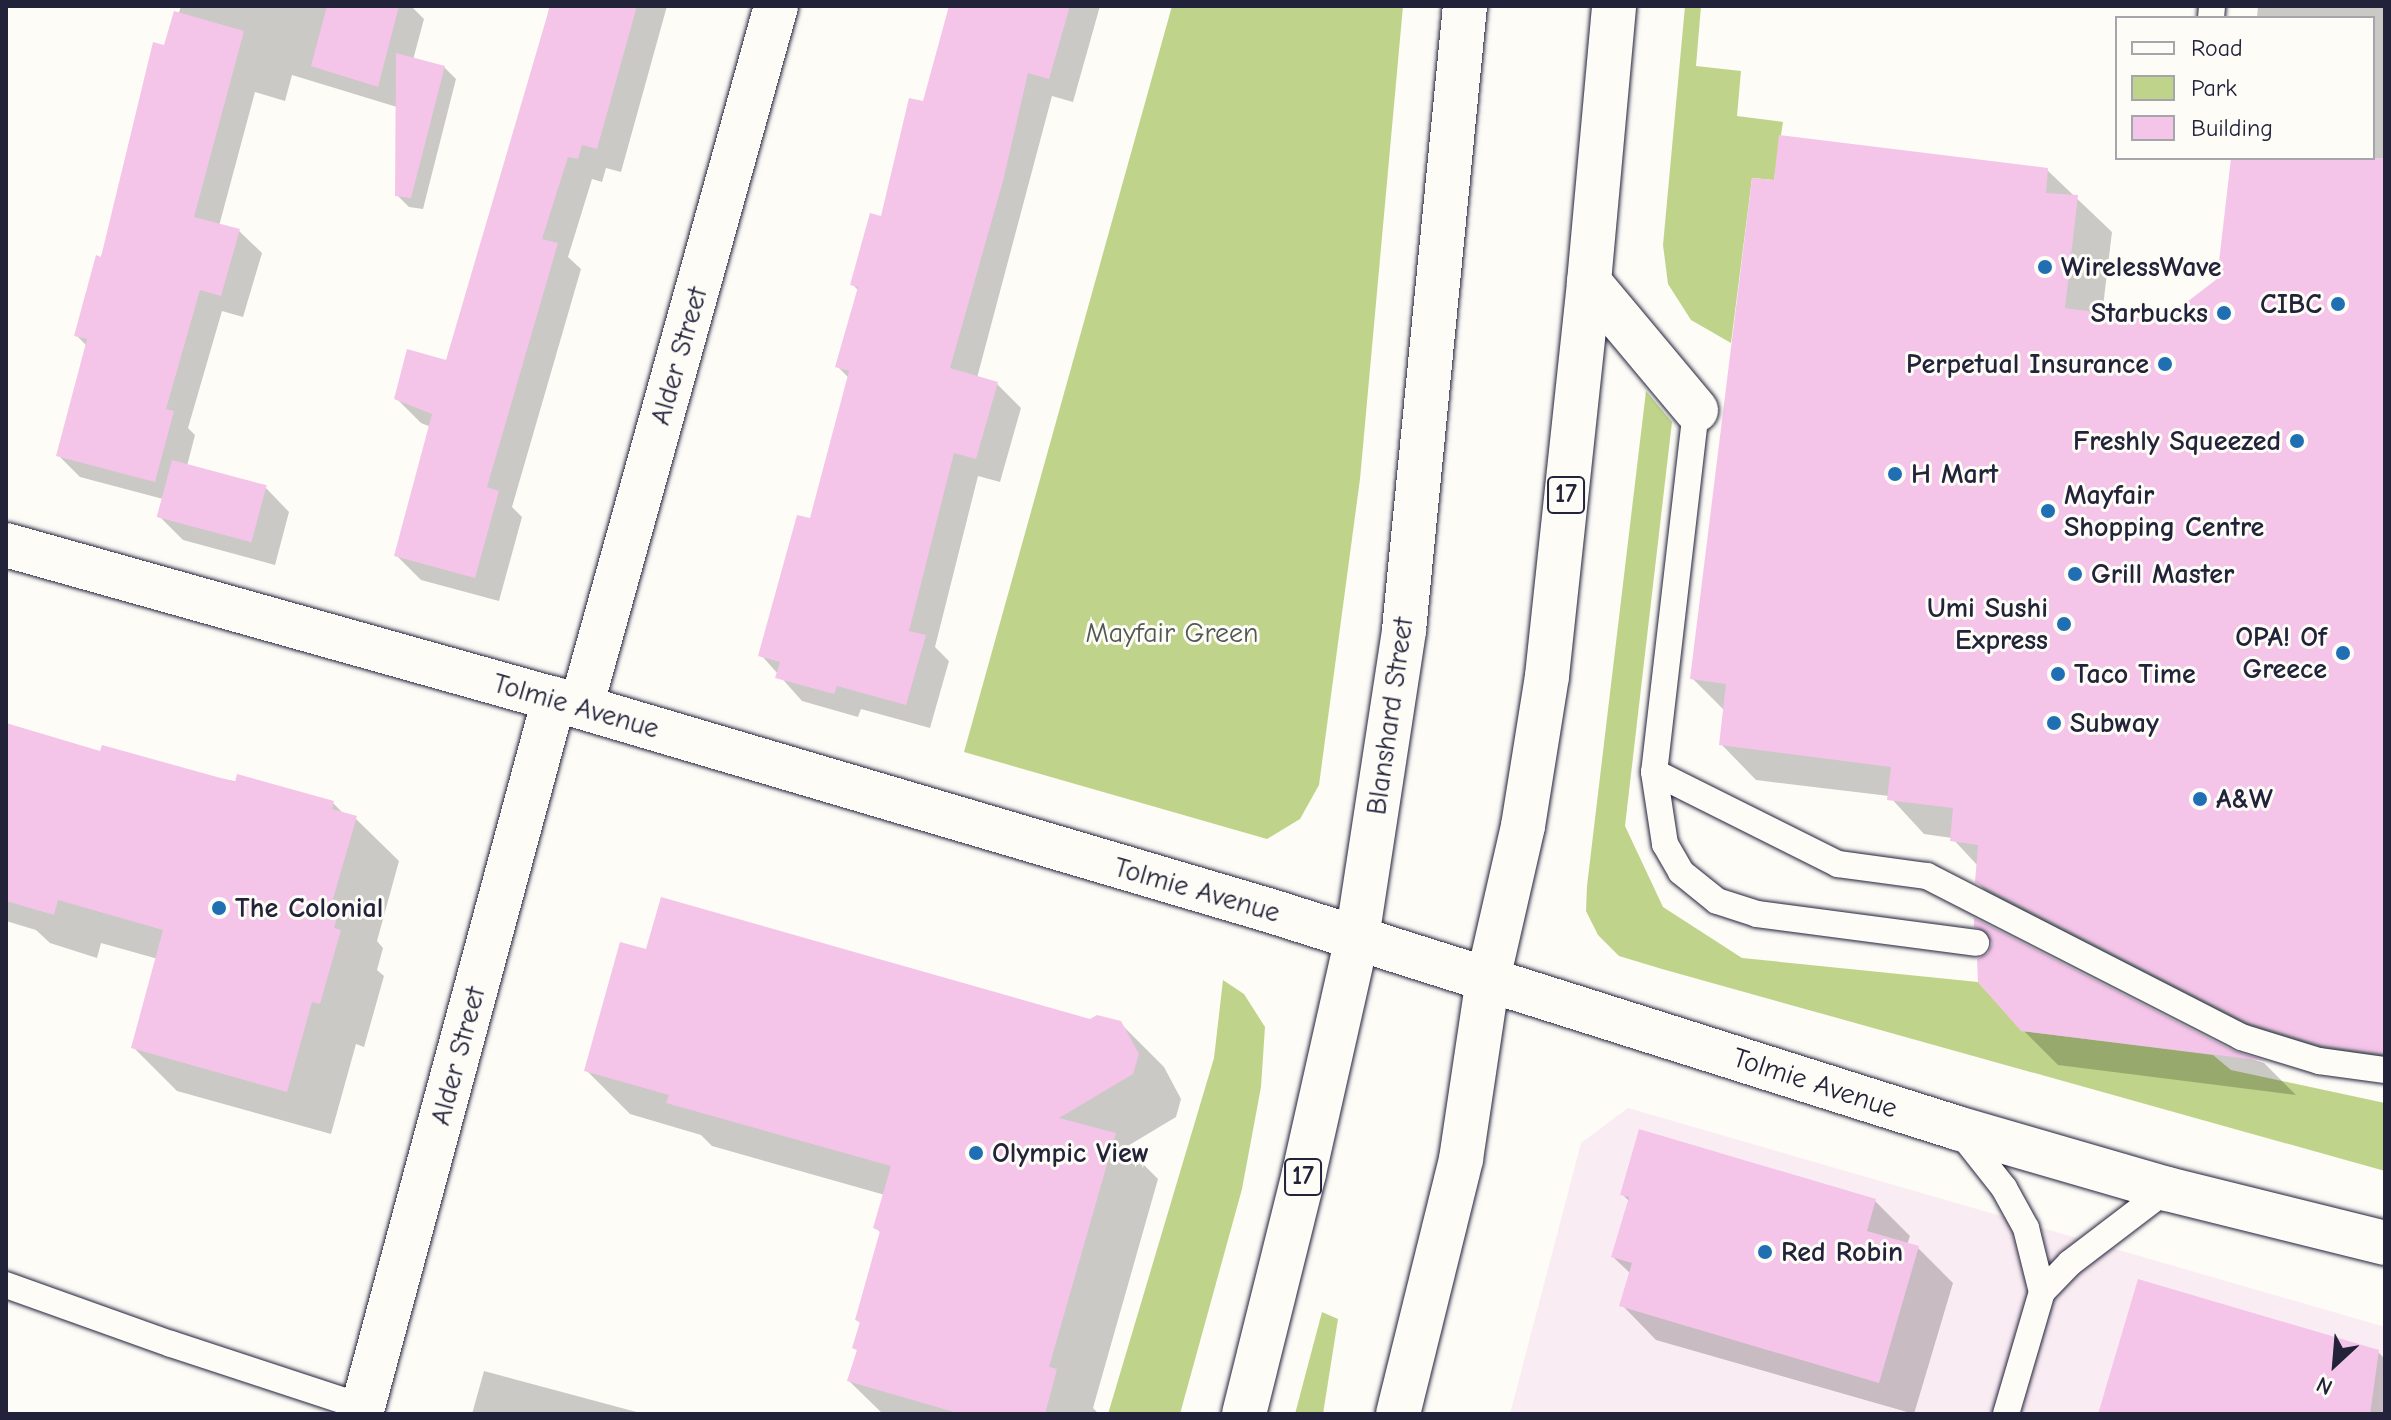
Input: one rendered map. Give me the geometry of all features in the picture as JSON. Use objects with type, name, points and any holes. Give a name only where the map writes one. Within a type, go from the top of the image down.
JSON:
[{"type":"main road","name":"Alder Street","points":[[362,1410],[776,6]]},
{"type":"main road","name":"Blanshard Street","points":[[1244,1414],[1304,1173],[1357,938],[1404,630],[1465,6]]},
{"type":"main road","name":"17","points":[[1398,1414],[1461,1159],[1488,979],[1523,826],[1547,676],[1589,282],[1614,6]]},
{"type":"main road","points":[[1589,282],[1696,410]]},
{"type":"main road","name":"Tolmie Avenue","points":[[6,545],[568,703],[1357,938],[1957,1128],[2167,1189],[2385,1243]]},
{"type":"lane","points":[[1696,410],[1654,772],[1665,844],[1681,872],[1717,901],[1757,914],[1976,943]]},
{"type":"lane","points":[[1654,772],[1838,864],[1927,876],[2241,1037],[2319,1061],[2385,1070]]},
{"type":"lane","points":[[1957,1128],[2004,1188],[2026,1228],[2042,1292]]},
{"type":"lane","points":[[2006,1414],[2042,1292],[2070,1263],[2167,1189]]},
{"type":"lane","points":[[6,1285],[362,1410]]},
{"type":"shaded area","points":[[1628,1108],[2385,1327],[2385,1414],[1510,1414],[1581,1143]]},
{"type":"green space","name":"Mayfair Green","points":[[1172,6],[1403,6],[1360,479],[1319,785],[1300,819],[1267,839],[964,752]]},
{"type":"green space","points":[[1685,6],[1701,6],[1696,66],[1741,71],[1737,116],[1783,122],[1774,180],[1752,178],[1731,343],[1691,320],[1668,284],[1663,245]]},
{"type":"green space","points":[[1646,391],[1672,422],[1625,826],[1663,907],[1742,958],[1978,982],[2022,1031],[2213,1055],[2231,1070],[2385,1103],[2385,1171],[1662,969],[1619,956],[1598,935],[1586,911],[1587,886]]},
{"type":"green space","points":[[1223,980],[1244,994],[1265,1027],[1261,1087],[1242,1189],[1180,1414],[1108,1414],[1214,1058]]},
{"type":"green space","points":[[1322,1312],[1338,1319],[1323,1414],[1295,1414]]},
{"type":"building","points":[[327,6],[399,6],[378,87],[311,66]]},
{"type":"building","points":[[550,6],[637,6],[597,149],[582,145],[578,159],[568,157],[542,239],[558,243],[487,487],[499,491],[475,578],[394,556],[432,414],[394,399],[407,349],[446,360]]},
{"type":"building","points":[[949,6],[1070,6],[1049,79],[1028,73],[1003,181],[950,368],[998,382],[976,459],[954,453],[909,631],[926,635],[906,705],[837,686],[834,694],[775,678],[780,662],[758,656],[797,515],[810,518],[849,371],[835,367],[858,287],[850,285],[870,213],[881,216],[909,98],[923,101]]},
{"type":"building","points":[[174,11],[244,31],[194,217],[240,229],[221,296],[200,290],[166,409],[174,411],[155,482],[56,456],[87,339],[74,336],[96,255],[101,257],[153,42],[164,45]]},
{"type":"building","points":[[396,53],[445,66],[411,198],[395,196]]},
{"type":"building","name":"Mayfair Shopping Centre","points":[[1779,135],[2048,168],[2046,193],[2078,195],[2065,308],[2162,321],[2217,279],[2231,160],[2385,158],[2385,1054],[2322,1045],[2247,1022],[1975,882],[1978,845],[1950,841],[1953,808],[1887,800],[1891,767],[1719,745],[1726,684],[1690,679],[1752,178],[1774,180]]},
{"type":"building","points":[[172,460],[267,485],[251,542],[157,517]]},
{"type":"building","name":"The Colonial","points":[[6,723],[100,751],[102,745],[235,782],[237,774],[334,801],[332,809],[357,816],[333,899],[341,902],[334,928],[341,930],[320,1004],[312,1002],[287,1092],[131,1048],[163,930],[58,900],[54,915],[6,901]]},
{"type":"building","name":"Olympic View","points":[[661,897],[1090,1019],[1097,1015],[1121,1021],[1139,1054],[1133,1074],[1059,1118],[1116,1133],[1049,1367],[1057,1369],[1045,1414],[961,1414],[847,1381],[857,1350],[852,1348],[860,1322],[855,1320],[880,1231],[873,1228],[891,1166],[666,1103],[669,1095],[584,1071],[620,942],[646,949]]},
{"type":"building","points":[[1974,918],[2234,1051],[2266,1061],[2021,1031],[1978,982],[1977,959],[1988,953],[1992,944],[1986,931],[1974,927]]},
{"type":"building","name":"Red Robin","points":[[1639,1129],[1876,1199],[1867,1231],[1919,1246],[1879,1383],[1619,1306],[1632,1263],[1611,1257],[1629,1197],[1620,1195]]},
{"type":"building","points":[[2138,1279],[2379,1350],[2370,1414],[2098,1414]]},
{"type":"place","name":"WirelessWave","points":[[2045,267]]},
{"type":"place","name":"CIBC","points":[[2338,304]]},
{"type":"place","name":"Starbucks","points":[[2224,313]]},
{"type":"place","name":"Perpetual Insurance","points":[[2165,364]]},
{"type":"place","name":"Freshly Squeezed","points":[[2297,441]]},
{"type":"place","name":"H Mart","points":[[1895,474]]},
{"type":"place","name":"Mayfair Shopping Centre","points":[[2048,511]]},
{"type":"place","name":"Grill Master","points":[[2075,574]]},
{"type":"place","name":"Umi Sushi Express","points":[[2064,624]]},
{"type":"place","name":"OPA! Of Greece","points":[[2343,653]]},
{"type":"place","name":"Taco Time","points":[[2058,674]]},
{"type":"place","name":"Subway","points":[[2054,723]]},
{"type":"place","name":"A&W","points":[[2200,799]]},
{"type":"place","name":"The Colonial","points":[[219,908]]},
{"type":"place","name":"Olympic View","points":[[976,1153]]},
{"type":"place","name":"Red Robin","points":[[1765,1252]]}]
